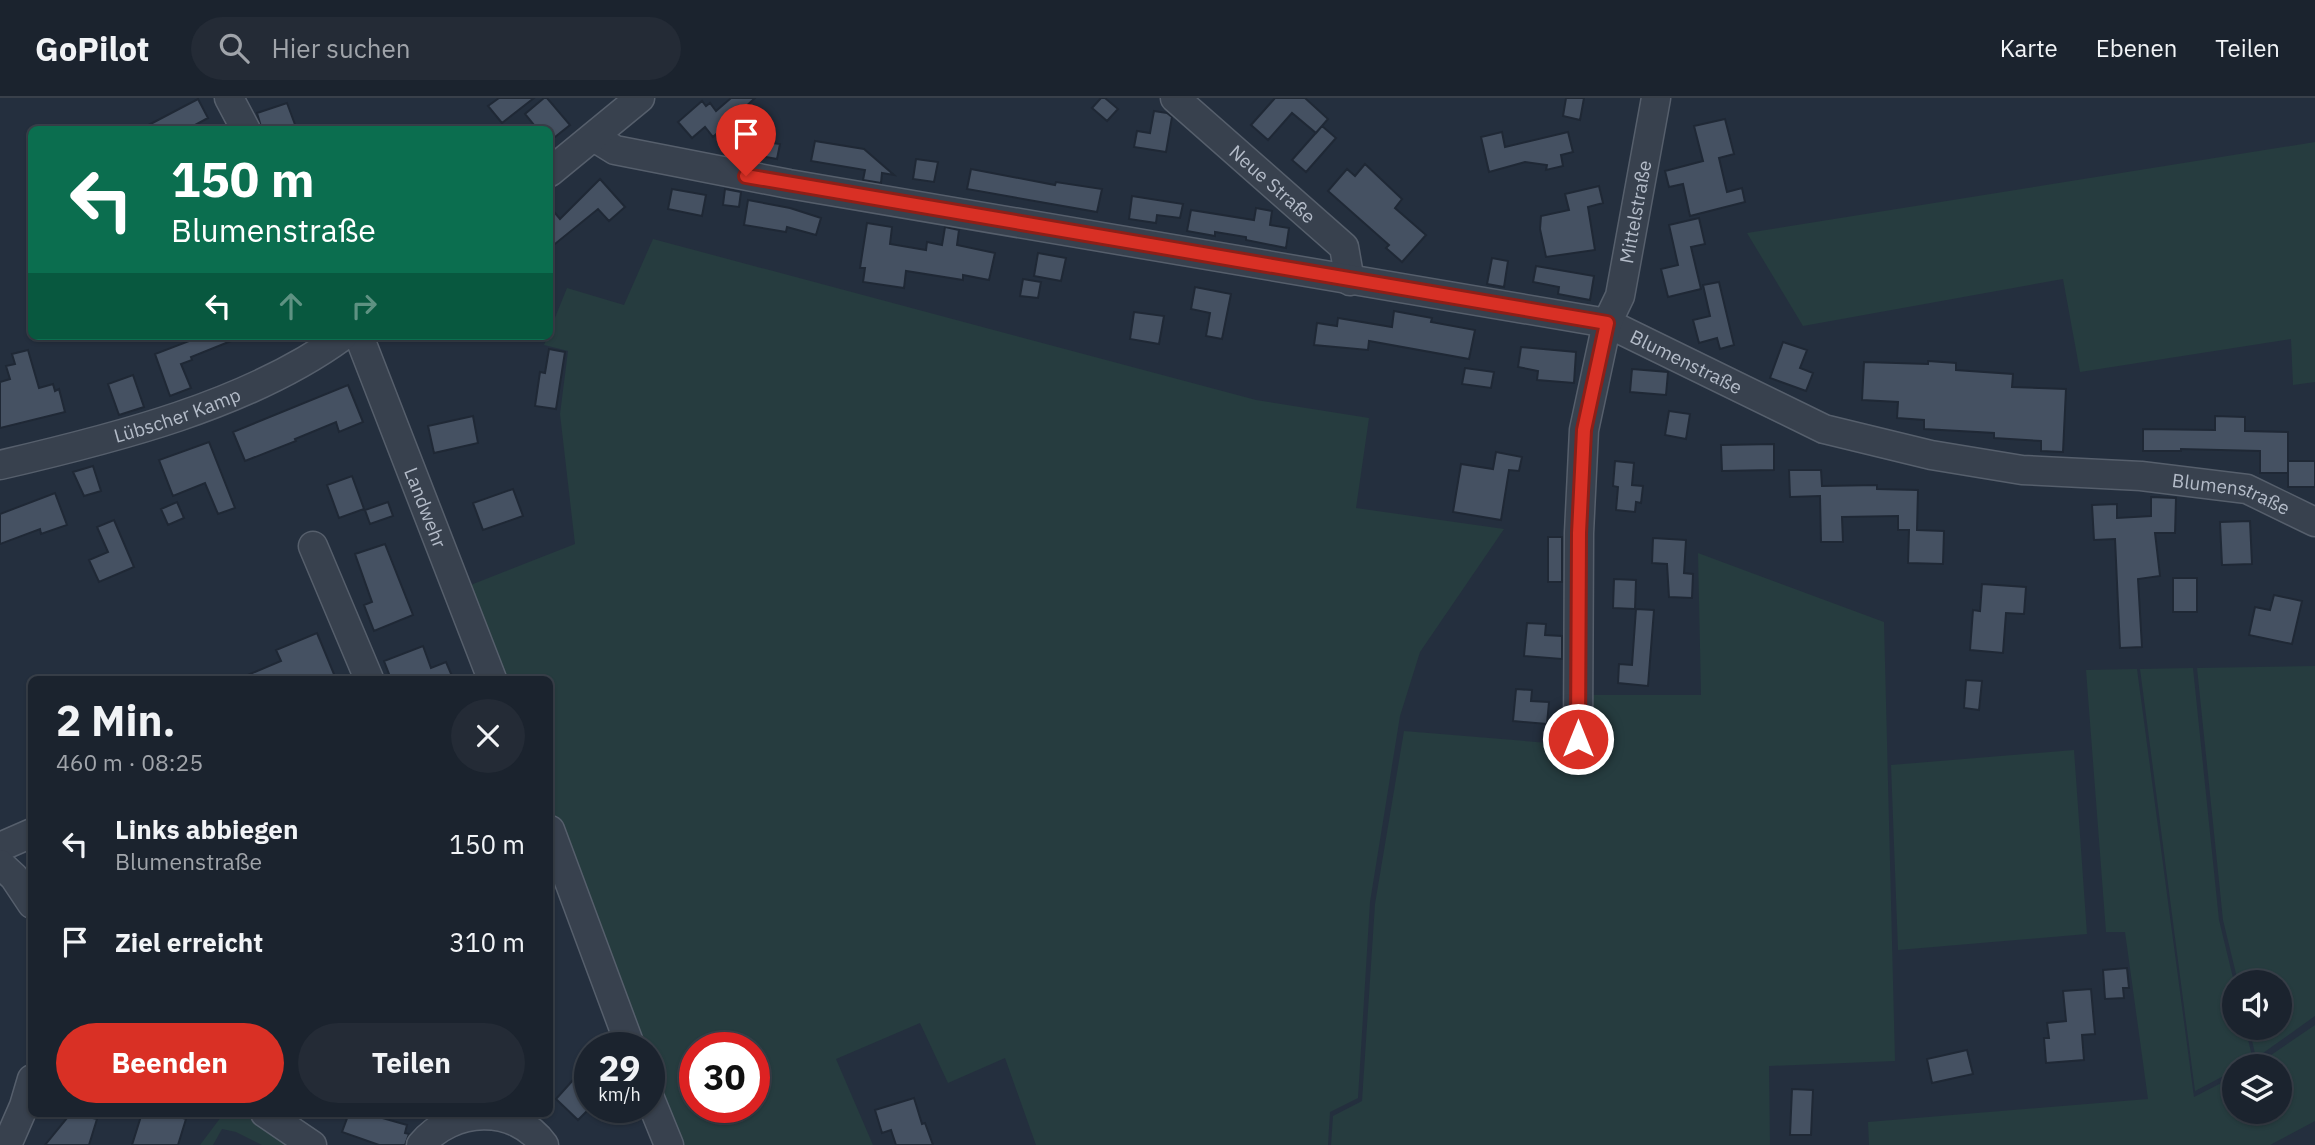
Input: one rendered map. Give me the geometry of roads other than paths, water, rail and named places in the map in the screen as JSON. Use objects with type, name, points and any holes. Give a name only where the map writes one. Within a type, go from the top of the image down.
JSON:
[{"type":"street","points":[[229,98],[244,126]]},
{"type":"street","points":[[553,170],[640,98]]},
{"type":"street","name":"Neue Straße","points":[[1175,98],[1345,247],[1350,281]]},
{"type":"street","name":"Mittelstraße","points":[[1578,739],[1579,533],[1584,430],[1607,323],[1620,296],[1656,98]]},
{"type":"street","name":"Blumenstraße","points":[[594,137],[615,150],[715,170],[1607,323],[1824,429],[1931,455],[2022,470],[2141,476],[2248,489],[2315,522]]},
{"type":"street","name":"Lübscher Kamp","points":[[0,465],[83,446],[206,406],[292,368],[338,340]]},
{"type":"street","name":"Landwehr","points":[[361,340],[491,676]]},
{"type":"street","points":[[313,546],[368,676]]},
{"type":"street","points":[[0,847],[28,835]]},
{"type":"street","points":[[553,838],[625,1032]]},
{"type":"street","points":[[0,864],[14,877],[28,898]]},
{"type":"street","points":[[7,1145],[18,1124],[28,1092]]},
{"type":"street","points":[[271,1117],[313,1145]]},
{"type":"street","points":[[421,1145],[452,1121],[468,1117]]},
{"type":"street","points":[[495,1117],[520,1125],[544,1145]]},
{"type":"street","points":[[660,1123],[669,1145]]}]
